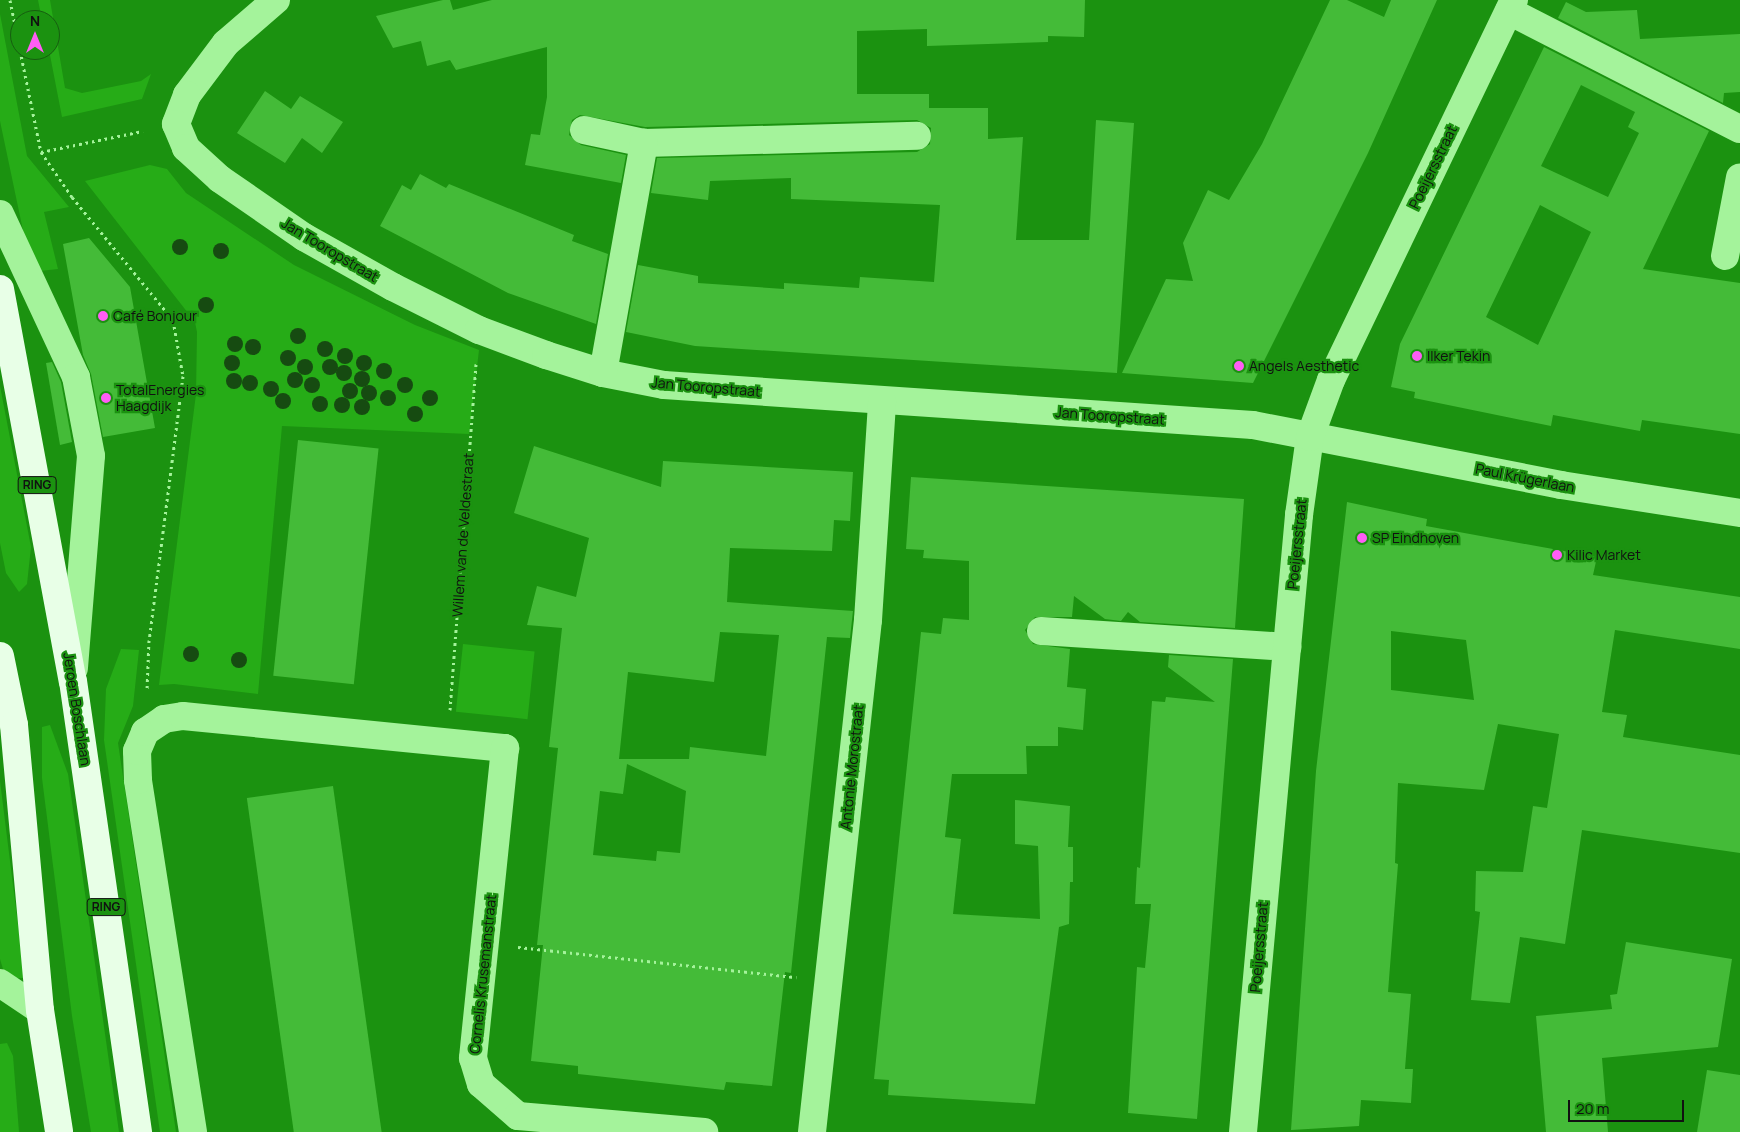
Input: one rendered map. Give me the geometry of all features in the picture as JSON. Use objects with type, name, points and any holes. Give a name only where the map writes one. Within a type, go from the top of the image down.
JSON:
[{"type":"main road","name":"Jeroen Boschlaan","points":[[0,289],[73,682],[138,1132]]},
{"type":"main road","points":[[0,656],[14,725],[40,1010],[59,1132]]},
{"type":"street","points":[[176,124],[187,95],[226,43],[276,0]]},
{"type":"street","points":[[1511,5],[1740,129]]},
{"type":"street","name":"Poeijersstraat","points":[[1242,1132],[1287,647],[1310,437],[1330,380],[1511,5]]},
{"type":"street","name":"Jan Tooropstraat","points":[[176,124],[186,148],[220,179],[297,232],[393,287],[479,330],[603,373],[664,385],[1253,425],[1310,437]]},
{"type":"street","points":[[584,130],[644,142],[917,136]]},
{"type":"street","points":[[603,373],[644,142]]},
{"type":"street","points":[[1725,256],[1740,177]]},
{"type":"street","points":[[0,214],[76,377],[91,456],[73,682]]},
{"type":"street","name":"Antonie Morostraat","points":[[812,1132],[868,620],[882,401]]},
{"type":"street","name":"Paul Krügerlaan","points":[[1310,437],[1562,485],[1740,513]]},
{"type":"street","points":[[1041,631],[1287,647]]},
{"type":"street","points":[[193,1132],[138,780],[137,751],[145,732],[164,719],[183,716],[448,740]]},
{"type":"street","name":"Cornelis Krusemanstraat","points":[[448,740],[505,748],[473,1058],[481,1084],[517,1124],[704,1132]]},
{"type":"street","points":[[0,983],[40,1010]]},
{"type":"path","points":[[22,60],[41,152],[72,197],[173,320],[183,376],[149,640],[145,732]]},
{"type":"path","points":[[41,152],[176,124]]},
{"type":"path","name":"Willem van de Veldestraat","points":[[448,740],[479,330]]},
{"type":"path","points":[[485,944],[829,980]]},
{"type":"green space","points":[[38,0],[50,0],[52,10],[40,10]]},
{"type":"green space","points":[[0,14],[27,156],[69,207],[44,212],[58,269],[40,271],[29,259],[0,121]]},
{"type":"green space","points":[[60,59],[65,88],[82,93],[141,81],[151,74],[142,99],[62,117],[51,60]]},
{"type":"green space","points":[[150,165],[167,169],[186,193],[294,265],[415,325],[479,350],[469,434],[282,426],[258,694],[174,684],[159,685],[196,394],[197,332],[195,322],[85,181]]},
{"type":"green space","points":[[0,386],[31,547],[27,584],[19,592],[6,573],[0,543]]},
{"type":"green space","points":[[463,644],[535,652],[527,719],[456,712]]},
{"type":"green space","points":[[121,649],[139,650],[133,706],[118,743],[176,1132],[160,1132],[104,740],[106,689]]},
{"type":"green space","points":[[50,725],[68,774],[119,1132],[91,1132],[72,1016],[42,778],[42,727]]},
{"type":"green space","points":[[0,781],[24,973],[23,978],[6,979],[0,959]]},
{"type":"green space","points":[[7,1043],[13,1056],[19,1132],[0,1132],[0,1044]]},
{"type":"building","points":[[450,0],[453,10],[492,0],[1085,0],[1084,37],[1048,36],[1048,42],[927,46],[927,29],[857,31],[857,94],[929,94],[929,108],[988,108],[988,139],[1023,137],[1016,240],[1089,240],[1096,120],[1134,123],[1117,373],[695,346],[626,332],[638,265],[698,276],[698,283],[784,289],[784,283],[859,288],[860,277],[934,282],[940,205],[791,199],[791,178],[710,181],[708,200],[651,193],[657,158],[917,152],[930,144],[931,128],[917,120],[645,127],[580,115],[572,120],[569,135],[581,145],[626,155],[621,183],[525,165],[531,134],[540,135],[547,97],[547,47],[456,70],[450,60],[427,66],[421,41],[393,48],[376,16]]},
{"type":"building","points":[[1330,0],[1347,0],[1384,17],[1391,0],[1437,0],[1368,153],[1253,383],[1122,373],[1166,279],[1193,281],[1183,243],[1208,190],[1229,200],[1262,144]]},
{"type":"building","points":[[1566,2],[1586,12],[1637,10],[1640,39],[1740,34],[1740,92],[1724,93],[1723,103],[1558,18]]},
{"type":"building","points":[[1544,47],[1709,131],[1643,269],[1740,283],[1740,434],[1642,420],[1640,431],[1553,415],[1551,426],[1414,398],[1415,392],[1391,387],[1400,344]],"holes":[[[1581,85],[1635,112],[1628,127],[1639,133],[1608,197],[1541,166]],[[1540,205],[1591,232],[1538,345],[1486,317]]]},
{"type":"building","points":[[265,91],[291,109],[300,96],[343,122],[322,153],[302,138],[285,163],[237,133]]},
{"type":"building","points":[[420,174],[446,188],[449,184],[574,235],[572,241],[608,254],[596,324],[508,293],[380,226],[402,185],[411,190]]},
{"type":"building","points":[[89,238],[130,287],[155,428],[103,437],[91,374],[83,355],[63,244]]},
{"type":"building","points":[[52,362],[61,382],[72,442],[60,445],[46,363]]},
{"type":"building","points":[[298,440],[379,448],[354,684],[273,676]]},
{"type":"building","points":[[534,446],[661,487],[663,461],[853,472],[850,521],[834,520],[832,551],[730,548],[727,602],[853,611],[850,638],[827,637],[791,973],[785,972],[772,1086],[726,1082],[724,1090],[578,1074],[578,1066],[531,1061],[543,945],[537,945],[558,748],[549,747],[562,628],[527,625],[537,586],[576,597],[589,538],[514,513]],"holes":[[[720,632],[779,635],[766,756],[690,747],[689,759],[619,759],[628,672],[714,682]],[[627,764],[686,791],[680,853],[657,851],[656,861],[593,855],[600,791],[623,794]]]},
{"type":"building","points":[[911,477],[1244,499],[1235,628],[1140,622],[1128,612],[1121,621],[1105,619],[1074,596],[1072,617],[1035,617],[1025,630],[1033,644],[1070,649],[1067,687],[1086,689],[1083,730],[1058,727],[1058,746],[1026,746],[1027,774],[952,774],[945,837],[961,839],[953,914],[1040,919],[1038,846],[1015,844],[1015,800],[1070,806],[1068,847],[1073,847],[1073,882],[1070,882],[1069,924],[1059,927],[1035,1104],[888,1095],[889,1080],[874,1079],[921,632],[941,634],[943,618],[969,620],[969,561],[923,558],[924,550],[906,549]]},
{"type":"building","points":[[1347,502],[1427,519],[1426,526],[1597,557],[1593,575],[1740,597],[1740,649],[1615,630],[1602,712],[1627,715],[1623,737],[1740,755],[1740,853],[1582,830],[1565,944],[1520,937],[1510,1003],[1471,1000],[1480,912],[1475,911],[1476,871],[1523,872],[1533,806],[1547,808],[1559,734],[1498,724],[1484,790],[1398,783],[1395,863],[1398,864],[1388,992],[1411,994],[1405,1069],[1413,1069],[1411,1103],[1361,1100],[1359,1126],[1291,1130],[1316,771]],"holes":[[[1391,631],[1466,640],[1474,700],[1391,690]]]},
{"type":"building","points":[[1169,655],[1233,659],[1197,1119],[1128,1113],[1137,967],[1145,968],[1151,904],[1135,904],[1137,867],[1140,868],[1152,701],[1165,702],[1166,697],[1215,702],[1168,667]]},
{"type":"building","points":[[333,786],[382,1132],[294,1132],[247,798]]},
{"type":"building","points":[[1626,942],[1732,959],[1718,1047],[1602,1058],[1608,1132],[1546,1132],[1536,1016],[1612,1009],[1610,995],[1617,994]]},
{"type":"building","points":[[1707,1070],[1740,1075],[1740,1132],[1697,1132]]},
{"type":"place","name":"Café Bonjour","points":[[103,316]]},
{"type":"place","name":"Ilker Tekin","points":[[1417,356]]},
{"type":"place","name":"Angels Aesthetic","points":[[1239,366]]},
{"type":"place","name":"TotalEnergies Haagdijk","points":[[106,398]]},
{"type":"place","name":"SP Eindhoven","points":[[1362,538]]},
{"type":"place","name":"Kilic Market","points":[[1557,555]]}]
